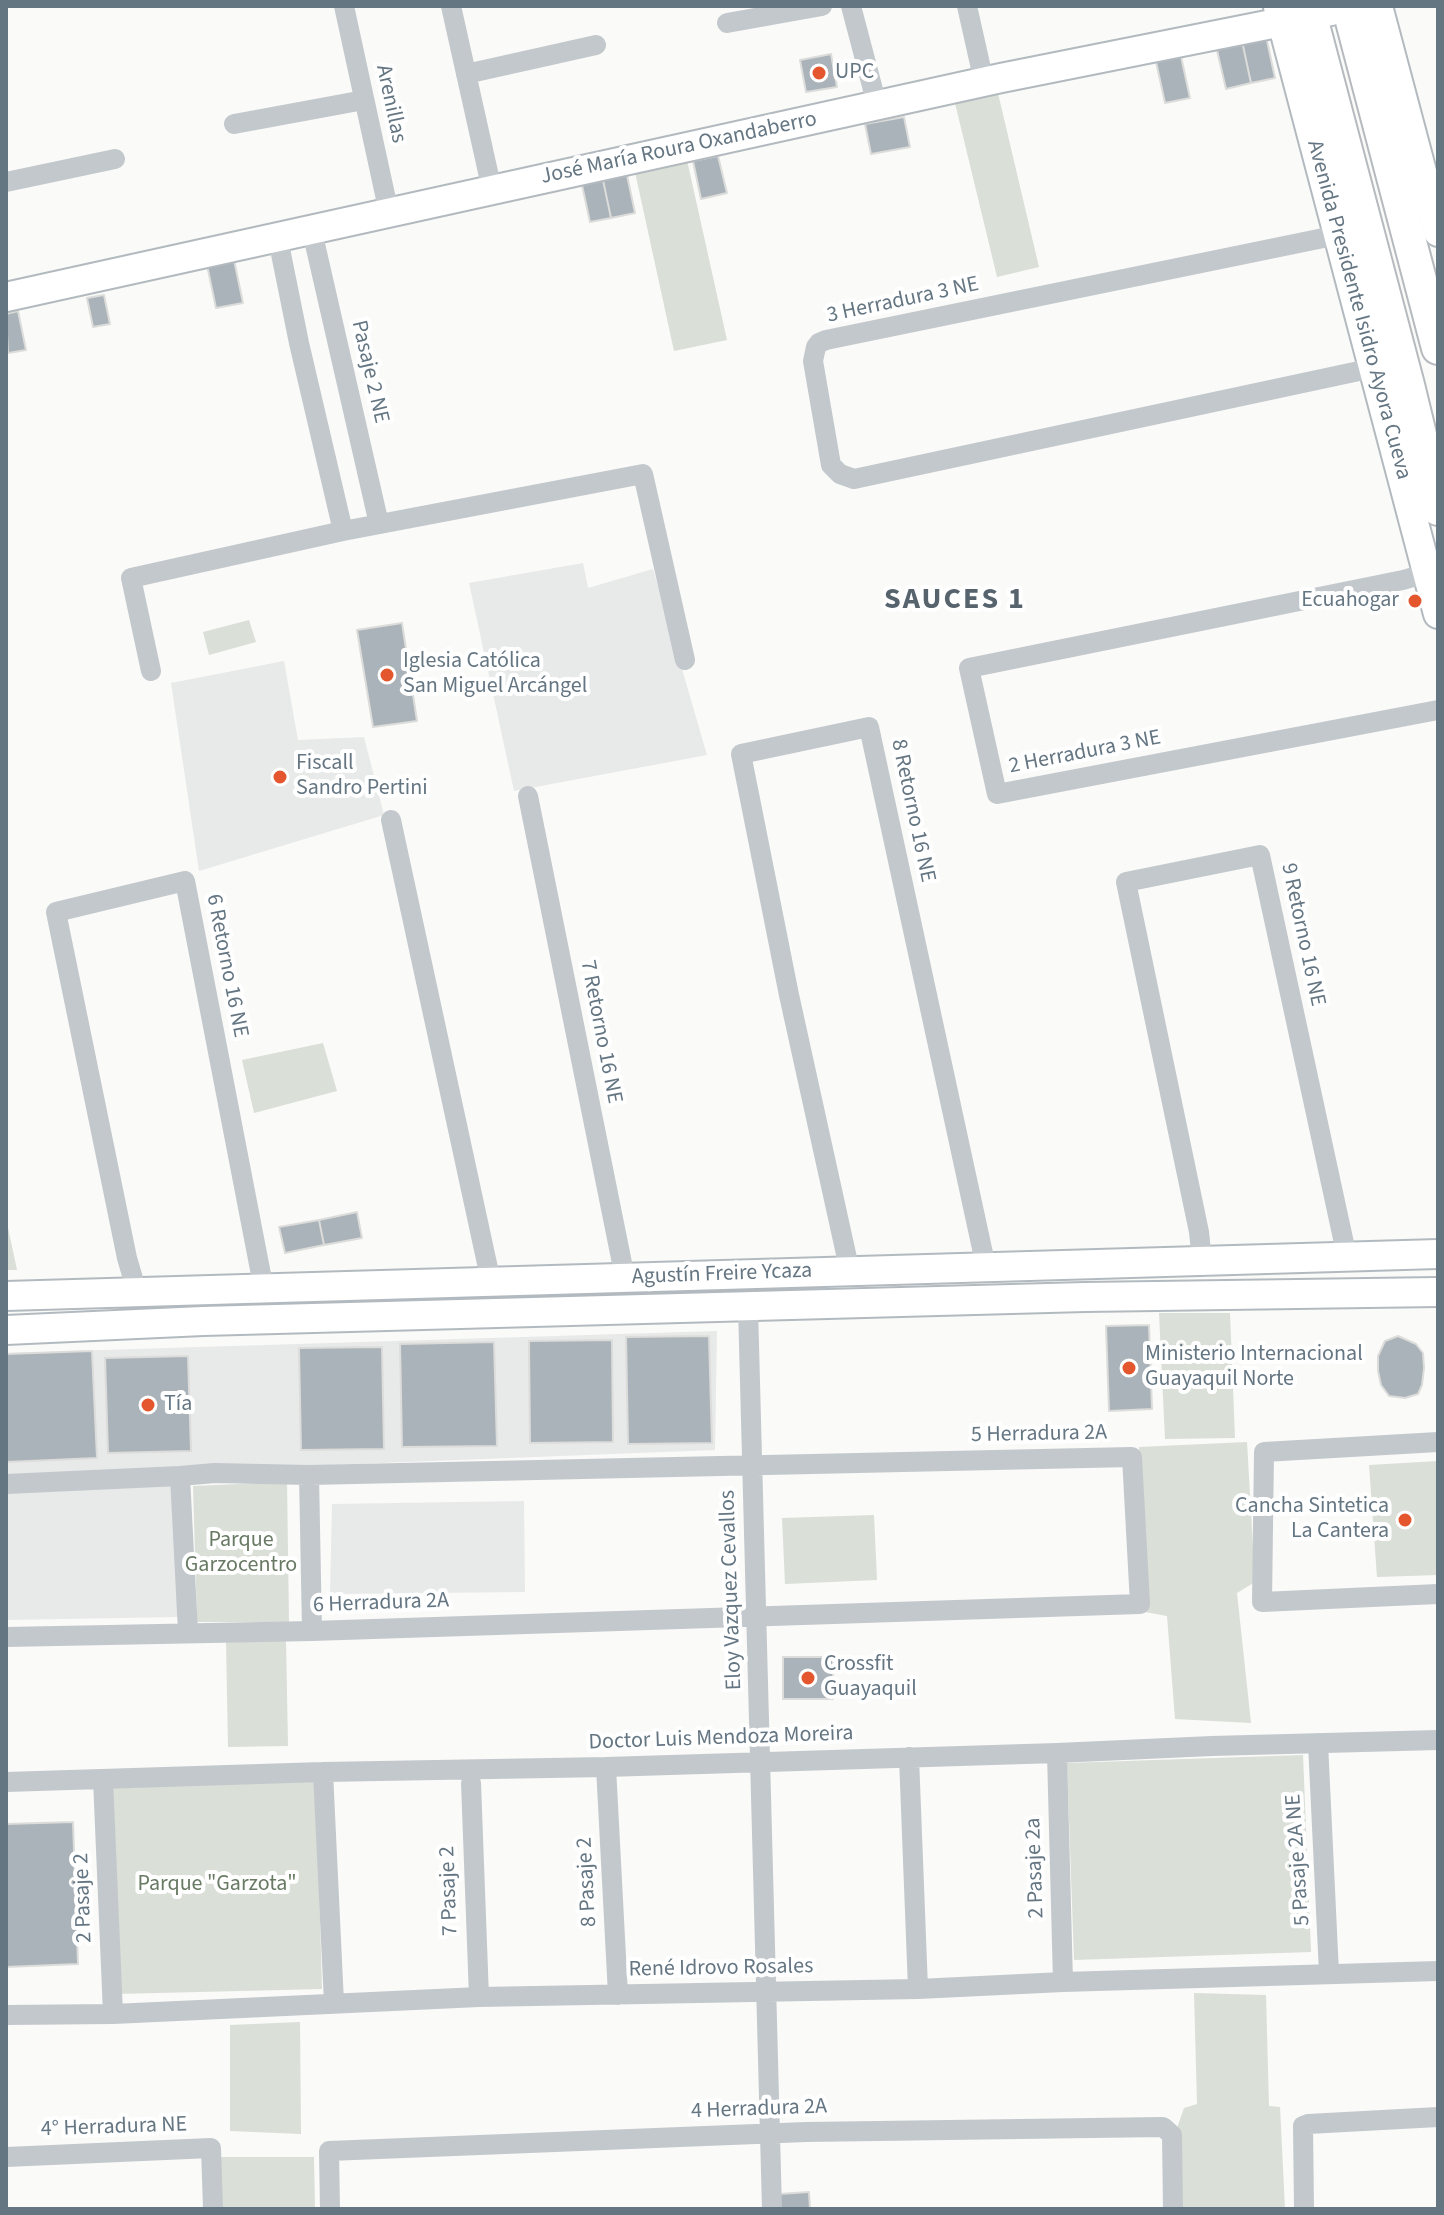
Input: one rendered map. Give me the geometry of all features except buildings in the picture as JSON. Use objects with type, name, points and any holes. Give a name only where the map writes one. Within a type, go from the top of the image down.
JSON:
[{"type":"main road","name":"José María Roura Oxandaberro","points":[[6,297],[1294,12],[1357,6]]},
{"type":"main road","points":[[1357,6],[1438,232]]},
{"type":"main road","points":[[1357,6],[1438,348]]},
{"type":"main road","name":"Avenida Presidente Isidro Ayora Cueva","points":[[1294,12],[1338,235],[1373,368],[1412,466],[1438,509]]},
{"type":"main road","name":"Avenida Presidente Isidro Ayora Cueva","points":[[1294,12],[1408,385],[1412,466],[1427,573],[1438,614]]},
{"type":"main road","name":"Agustín Freire Ycaza","points":[[6,1296],[1438,1254]]},
{"type":"main road","name":"Agustín Freire Ycaza","points":[[6,1330],[203,1321],[1185,1295],[1438,1292]]},
{"type":"street","name":"Arenillas","points":[[344,6],[389,213]]},
{"type":"street","points":[[451,6],[492,190]]},
{"type":"street","points":[[727,23],[822,6]]},
{"type":"street","points":[[851,6],[877,105]]},
{"type":"street","points":[[967,6],[984,82]]},
{"type":"street","points":[[466,74],[596,45]]},
{"type":"street","points":[[234,124],[364,100]]},
{"type":"street","points":[[6,182],[115,159]]},
{"type":"street","name":"Pasaje 2 NE","points":[[312,231],[379,524]]},
{"type":"street","name":"3 Herradura 3 NE","points":[[1338,235],[826,340],[816,347],[813,361],[831,465],[840,474],[854,479],[1373,368]]},
{"type":"street","points":[[278,239],[343,531]]},
{"type":"street","points":[[151,671],[131,578],[343,531],[643,474],[685,660]]},
{"type":"street","name":"2 Herradura 3 NE","points":[[1427,573],[969,668],[997,794],[1438,710]]},
{"type":"street","name":"8 Retorno 16 NE","points":[[850,1272],[741,754],[869,727],[986,1267]]},
{"type":"street","name":"7 Retorno 16 NE","points":[[528,796],[625,1278]]},
{"type":"street","points":[[391,820],[491,1282]]},
{"type":"street","name":"9 Retorno 16 NE","points":[[1202,1261],[1199,1232],[1126,882],[1260,855],[1347,1257]]},
{"type":"street","name":"6 Retorno 16 NE","points":[[137,1292],[123,1243],[56,912],[185,881],[264,1290]]},
{"type":"street","name":"Eloy Vazquez Cevallos","points":[[748,1307],[772,2209]]},
{"type":"street","points":[[1438,1442],[1264,1452],[1262,1602],[1438,1594]]},
{"type":"street","name":"5 Herradura 2A","points":[[752,1465],[1132,1457],[1140,1604],[757,1616]]},
{"type":"street","points":[[6,1484],[215,1473],[309,1475],[752,1465]]},
{"type":"street","points":[[309,1475],[312,1631]]},
{"type":"street","points":[[180,1476],[188,1632]]},
{"type":"street","name":"6 Herradura 2A","points":[[6,1637],[312,1631],[757,1616]]},
{"type":"street","name":"Doctor Luis Mendoza Moreira","points":[[6,1782],[606,1767],[1438,1740]]},
{"type":"street","name":"5 Pasaje 2A NE","points":[[1318,1743],[1329,1973]]},
{"type":"street","name":"2 Pasaje 2a","points":[[1057,1753],[1063,1982]]},
{"type":"street","points":[[909,1757],[918,1989]]},
{"type":"street","name":"8 Pasaje 2","points":[[606,1767],[618,1995]]},
{"type":"street","points":[[323,1772],[334,2003]]},
{"type":"street","name":"2 Pasaje 2","points":[[103,1779],[113,2014]]},
{"type":"street","name":"7 Pasaje 2","points":[[471,1783],[479,1997]]},
{"type":"street","name":"René Idrovo Rosales","points":[[6,2015],[113,2014],[479,1997],[918,1989],[1438,1971]]},
{"type":"street","points":[[1304,2209],[1303,2126],[1438,2117]]},
{"type":"street","name":"4 Herradura 2A","points":[[330,2209],[329,2151],[769,2133],[1163,2127],[1172,2135],[1173,2209]]},
{"type":"street","name":"4° Herradura NE","points":[[6,2157],[211,2148],[213,2209]]},
{"type":"shaded area","points":[[583,563],[588,588],[653,569],[707,755],[514,791],[469,583]]},
{"type":"shaded area","name":"Fiscall Sandro Pertini","points":[[284,661],[298,740],[364,737],[384,815],[199,871],[171,683]]},
{"type":"shaded area","points":[[717,1331],[715,1450],[176,1471],[178,1617],[6,1620],[6,1353]]},
{"type":"shaded area","points":[[524,1501],[525,1592],[330,1594],[332,1504]]},
{"type":"green space","points":[[997,89],[1039,267],[997,277],[954,99]]},
{"type":"green space","points":[[687,160],[727,340],[674,351],[635,172]]},
{"type":"green space","points":[[249,620],[256,642],[209,655],[203,632]]},
{"type":"green space","points":[[323,1043],[337,1091],[254,1113],[242,1060]]},
{"type":"green space","points":[[6,1218],[17,1270],[6,1270]]},
{"type":"green space","points":[[1159,1313],[1230,1313],[1235,1438],[1165,1439]]},
{"type":"green space","points":[[1247,1442],[1255,1582],[1237,1593],[1251,1723],[1175,1719],[1167,1616],[1145,1612],[1139,1447]]},
{"type":"green space","name":"Cancha Sintetica La Cantera","points":[[1438,1461],[1438,1575],[1377,1577],[1369,1465]]},
{"type":"green space","name":"Parque Garzocentro","points":[[287,1482],[289,1622],[197,1622],[193,1486]]},
{"type":"green space","points":[[874,1515],[877,1580],[785,1584],[782,1518]]},
{"type":"green space","points":[[286,1640],[288,1746],[228,1747],[226,1641]]},
{"type":"green space","points":[[1303,1755],[1311,1952],[1074,1960],[1067,1763]]},
{"type":"green space","name":"Parque \"Garzota\"","points":[[316,1777],[322,1989],[117,1994],[112,1782]]},
{"type":"green space","points":[[1194,1993],[1266,1995],[1269,2106],[1280,2107],[1285,2209],[1178,2209],[1178,2125],[1184,2108],[1197,2104]]},
{"type":"green space","points":[[300,2022],[301,2134],[230,2131],[230,2025]]},
{"type":"green space","points":[[219,2157],[314,2157],[315,2209],[219,2209]]},
{"type":"place","name":"UPC","points":[[819,73]]},
{"type":"place","name":"Ecuahogar","points":[[1415,601]]},
{"type":"place","name":"Iglesia Católica San Miguel Arcángel","points":[[387,675]]},
{"type":"place","name":"Fiscall Sandro Pertini","points":[[280,777]]},
{"type":"place","name":"Ministerio Internacional Guayaquil Norte","points":[[1129,1368]]},
{"type":"place","name":"Tía","points":[[148,1405]]},
{"type":"place","name":"Cancha Sintetica La Cantera","points":[[1405,1520]]},
{"type":"place","name":"Crossfit Guayaquil","points":[[808,1678]]},
{"type":"district","name":"SAUCES 1","points":[[955,601]]}]
